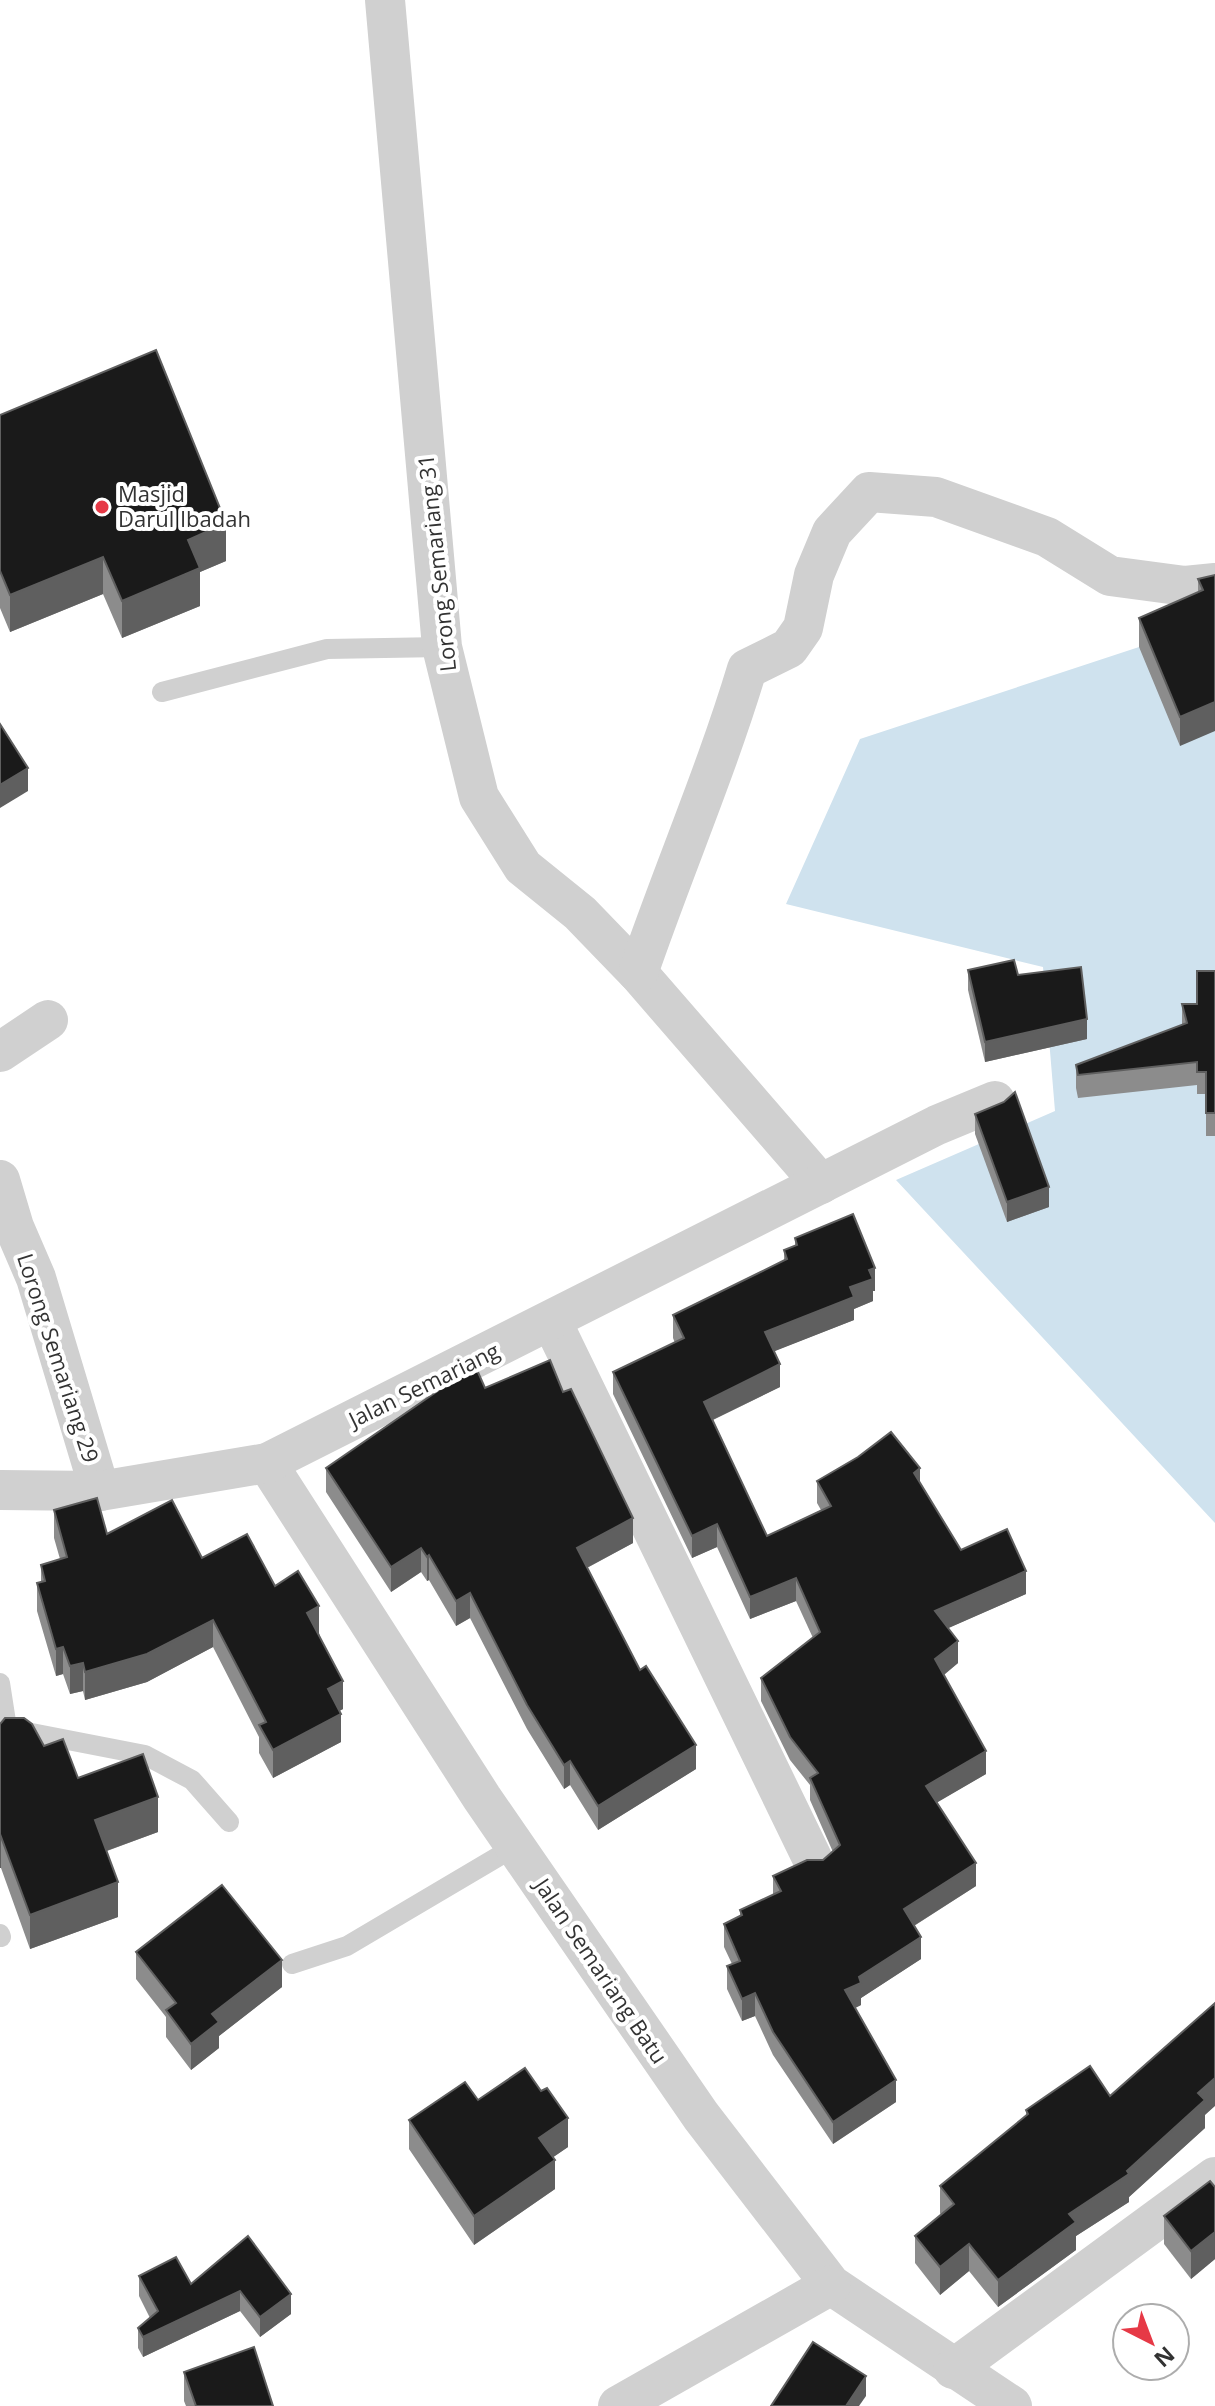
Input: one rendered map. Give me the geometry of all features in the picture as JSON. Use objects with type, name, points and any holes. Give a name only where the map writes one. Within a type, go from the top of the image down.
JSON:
[{"type":"street","name":"Lorong Semariang 31","points":[[385,0],[442,647],[479,797],[523,867],[580,913],[638,973],[821,1184]]},
{"type":"street","points":[[638,973],[675,864],[722,752],[747,669],[789,648],[803,628],[814,575],[832,532],[869,492],[936,497],[1047,537],[1110,576],[1185,586],[1215,583]]},
{"type":"street","points":[[0,1052],[48,1020]]},
{"type":"street","name":"Jalan Semariang","points":[[0,1490],[100,1491],[267,1463],[552,1322],[937,1125],[995,1101]]},
{"type":"street","name":"Lorong Semariang 29","points":[[0,1180],[14,1227],[36,1278],[100,1491]]},
{"type":"street","points":[[552,1322],[814,1862]]},
{"type":"street","name":"Jalan Semariang Batu","points":[[267,1463],[516,1846],[701,2116],[831,2285],[1012,2406]]},
{"type":"street","points":[[953,2369],[1215,2177]]},
{"type":"street","points":[[618,2406],[831,2285]]},
{"type":"lane","points":[[162,692],[327,649],[442,647]]},
{"type":"lane","points":[[0,1683],[4,1731],[145,1755],[192,1780],[229,1822]]},
{"type":"lane","points":[[292,1964],[347,1946],[516,1846]]},
{"type":"water","points":[[1215,622],[1215,1523],[896,1180],[1055,1111],[1043,967],[786,904],[860,739]]},
{"type":"building","name":"Masjid Darul Ibadah","points":[[156,350],[226,523],[188,540],[200,568],[122,601],[103,557],[10,595],[0,571],[0,415]]},
{"type":"building","points":[[1215,575],[1215,702],[1180,717],[1139,618],[1203,590],[1198,579]]},
{"type":"building","points":[[0,724],[28,768],[0,785]]},
{"type":"building","points":[[1014,960],[1018,975],[1081,967],[1087,1019],[985,1042],[968,970]]},
{"type":"building","points":[[1197,971],[1215,971],[1215,1113],[1206,1113],[1206,1072],[1197,1072],[1197,1062],[1078,1075],[1076,1065],[1187,1023],[1182,1004],[1197,1004]]},
{"type":"building","points":[[1015,1092],[1049,1187],[1007,1202],[975,1114],[1004,1102]]},
{"type":"building","points":[[853,1214],[875,1268],[869,1270],[873,1279],[850,1287],[854,1297],[765,1332],[780,1364],[704,1402],[767,1536],[831,1506],[817,1481],[858,1457],[891,1432],[920,1468],[914,1473],[961,1550],[1007,1529],[1026,1571],[935,1611],[958,1641],[935,1659],[986,1751],[926,1786],[976,1863],[904,1909],[921,1937],[859,1977],[861,1983],[845,1990],[896,2080],[833,2122],[773,2032],[755,1993],[742,1999],[727,1966],[740,1961],[724,1924],[742,1915],[740,1910],[781,1891],[773,1876],[807,1860],[823,1860],[840,1845],[810,1778],[818,1773],[790,1737],[761,1678],[820,1632],[796,1578],[750,1597],[717,1524],[692,1536],[613,1372],[684,1338],[673,1315],[787,1259],[784,1250],[797,1245],[795,1238]]},
{"type":"building","points":[[550,1360],[563,1392],[571,1389],[633,1518],[577,1548],[640,1670],[646,1666],[696,1745],[598,1806],[570,1761],[564,1765],[527,1705],[470,1593],[456,1601],[429,1555],[427,1557],[421,1548],[391,1567],[326,1468],[442,1388],[438,1381],[474,1363],[485,1388]]},
{"type":"building","points":[[97,1498],[107,1534],[172,1500],[202,1558],[247,1534],[275,1586],[298,1571],[319,1606],[307,1613],[343,1681],[328,1689],[341,1714],[273,1750],[259,1725],[266,1722],[213,1620],[147,1654],[85,1672],[83,1663],[70,1666],[63,1647],[56,1649],[37,1583],[45,1581],[41,1565],[67,1557],[54,1510]]},
{"type":"building","points":[[5,1718],[24,1718],[32,1724],[44,1746],[63,1739],[78,1778],[143,1754],[158,1797],[95,1820],[118,1882],[30,1915],[0,1834],[0,1724]]},
{"type":"building","points":[[222,1885],[282,1960],[212,2014],[219,2022],[191,2044],[166,2010],[176,2003],[136,1952]]},
{"type":"building","points":[[1215,2003],[1215,2078],[1198,2093],[1205,2100],[1127,2171],[1129,2174],[1069,2214],[1076,2222],[998,2280],[969,2244],[940,2267],[915,2236],[954,2204],[940,2186],[1028,2114],[1026,2110],[1090,2066],[1110,2096]]},
{"type":"building","points":[[525,2068],[541,2091],[547,2088],[568,2118],[539,2138],[555,2160],[474,2216],[409,2120],[465,2082],[478,2100]]},
{"type":"building","points":[[1210,2181],[1215,2187],[1215,2232],[1191,2251],[1164,2216]]},
{"type":"building","points":[[248,2236],[291,2294],[260,2317],[240,2291],[143,2337],[138,2328],[158,2311],[139,2276],[176,2257],[191,2284]]},
{"type":"building","points":[[813,2342],[866,2376],[846,2406],[771,2406]]},
{"type":"building","points":[[254,2347],[273,2406],[196,2406],[184,2372]]},
{"type":"place","name":"Masjid Darul Ibadah","points":[[102,507]]}]
